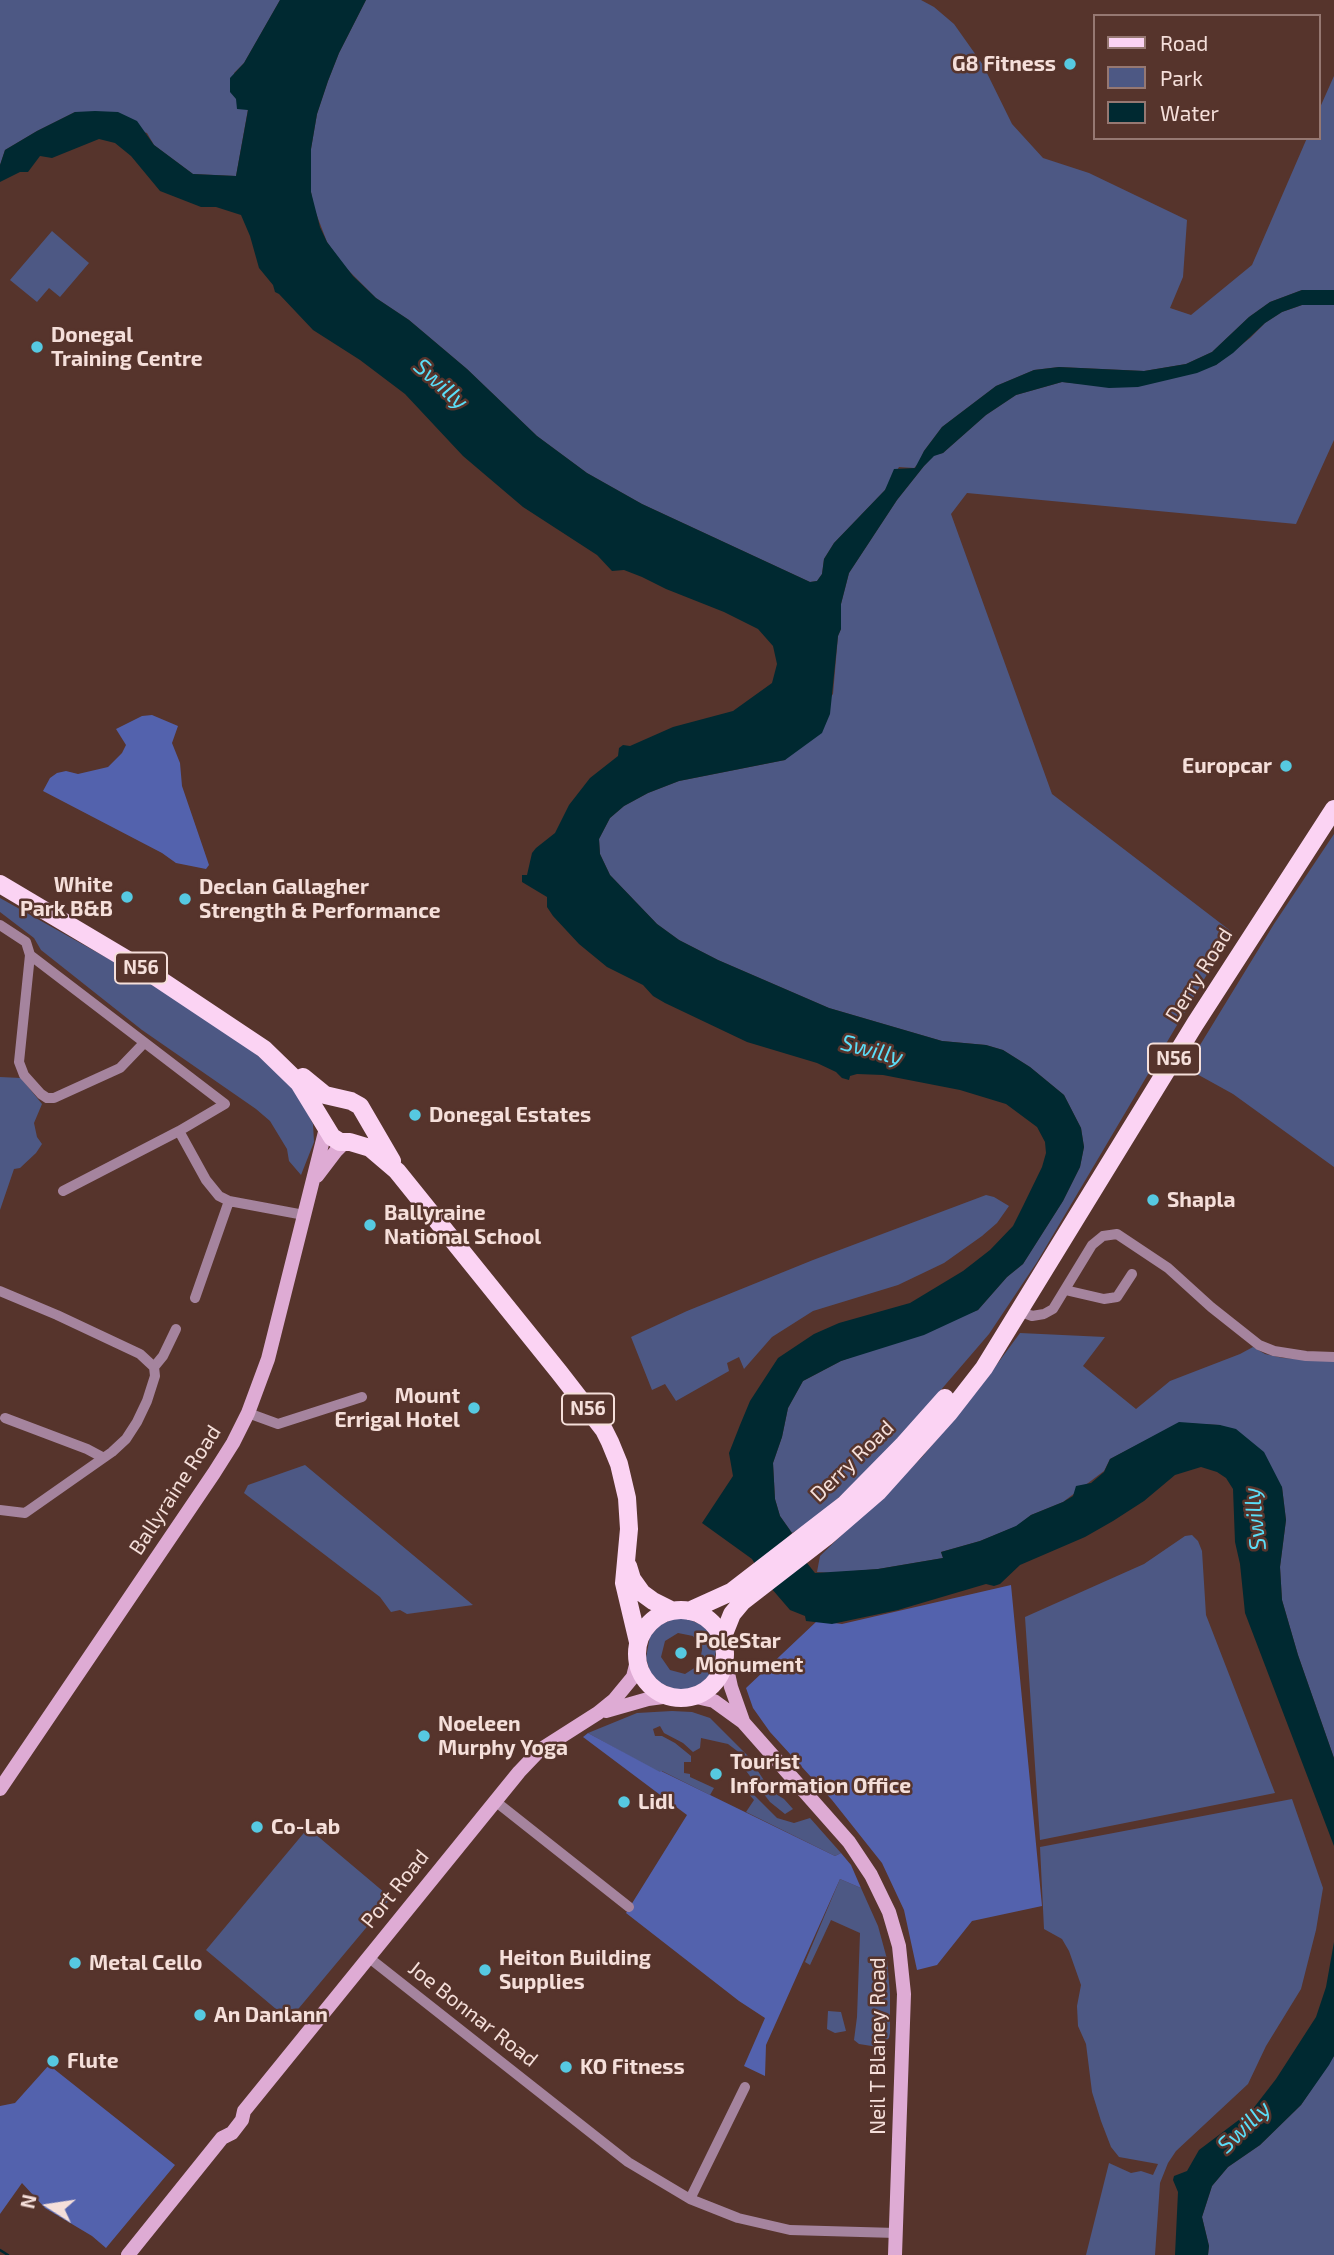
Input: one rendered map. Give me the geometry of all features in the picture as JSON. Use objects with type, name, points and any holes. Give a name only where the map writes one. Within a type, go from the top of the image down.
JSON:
[{"type":"main road","name":"Derry Road","points":[[723,1647],[735,1609],[757,1582],[812,1539],[904,1444],[1019,1311],[1195,1024],[1334,809]]},
{"type":"main road","name":"N56","points":[[0,884],[153,975],[294,1069],[325,1095],[356,1104],[366,1116],[397,1171],[604,1430],[616,1454],[625,1487],[629,1529],[625,1589],[638,1642],[637,1661]]},
{"type":"main road","name":"N56","points":[[277,1060],[307,1094],[333,1138],[370,1148],[397,1171]]},
{"type":"main road","points":[[326,1127],[328,1111],[342,1101]]},
{"type":"main road","points":[[313,1181],[331,1156],[363,1133],[366,1116]]},
{"type":"main road","name":"Ballyraine Road","points":[[0,1789],[214,1473],[248,1413],[268,1359],[326,1127]]},
{"type":"main road","name":"N56","points":[[627,1562],[632,1579],[642,1593],[653,1601],[710,1621],[723,1647],[721,1671],[713,1684],[692,1696]]},
{"type":"main road","name":"Derry Road","points":[[681,1611],[721,1598],[757,1582]]},
{"type":"main road","name":"N56","points":[[638,1642],[652,1621],[681,1611]]},
{"type":"main road","name":"Neil T Blaney Road","points":[[723,1647],[731,1687],[743,1721]]},
{"type":"main road","points":[[637,1661],[646,1681],[661,1693],[670,1696]]},
{"type":"main road","points":[[598,1713],[626,1686],[635,1671],[637,1661]]},
{"type":"main road","points":[[598,1713],[639,1701],[692,1696]]},
{"type":"main road","name":"Neil T Blaney Road","points":[[692,1696],[714,1702],[743,1721],[849,1842],[871,1875],[894,1928],[899,1946],[904,1994],[895,2255]]},
{"type":"main road","name":"Port Road","points":[[128,2255],[222,2138],[225,2127],[235,2115],[244,2112],[495,1801],[540,1750],[598,1713]]},
{"type":"street","points":[[0,925],[26,942],[30,955],[19,1062],[24,1075],[41,1094],[54,1098],[120,1068],[144,1042]]},
{"type":"street","points":[[30,955],[225,1104],[63,1191]]},
{"type":"street","points":[[178,1131],[212,1189],[229,1201],[304,1215]]},
{"type":"street","points":[[194,1298],[229,1201]]},
{"type":"street","points":[[1019,1311],[1032,1316],[1053,1309],[1092,1245],[1103,1236],[1117,1234],[1168,1268],[1259,1345],[1274,1351],[1334,1357]]},
{"type":"street","points":[[1065,1290],[1104,1299],[1117,1297],[1132,1274]]},
{"type":"street","points":[[0,1291],[57,1314],[140,1354],[154,1367],[155,1376],[137,1422],[112,1452],[25,1513],[0,1510]]},
{"type":"street","points":[[154,1367],[163,1356],[176,1329]]},
{"type":"street","points":[[248,1413],[278,1424],[362,1397]]},
{"type":"street","points":[[5,1418],[102,1457]]},
{"type":"street","points":[[495,1801],[629,1907]]},
{"type":"street","name":"Joe Bonnar Road","points":[[368,1957],[628,2162],[690,2199],[738,2218],[790,2230],[895,2233]]},
{"type":"street","points":[[690,2199],[745,2087]]},
{"type":"green space","points":[[0,0],[280,0],[244,63],[234,73],[248,109],[236,176],[193,174],[154,145],[147,133],[75,112],[5,150],[0,165]]},
{"type":"green space","points":[[366,0],[921,0],[954,24],[983,65],[1012,124],[1043,158],[1089,173],[1187,220],[1183,277],[1170,308],[1191,315],[1252,265],[1306,140],[1320,140],[1320,108],[1334,76],[1334,290],[1302,290],[1270,302],[1249,317],[1212,352],[1186,364],[1144,371],[1059,367],[1034,370],[996,386],[942,427],[914,468],[899,467],[885,490],[834,543],[824,559],[822,574],[817,581],[810,582],[642,504],[587,473],[537,436],[467,369],[409,320],[376,298],[343,265],[327,242],[311,192],[311,149],[317,114],[339,53]]},
{"type":"green space","points":[[52,231],[89,263],[60,297],[49,288],[37,302],[10,280]]},
{"type":"green space","points":[[1302,305],[1334,305],[1334,440],[1296,524],[967,493],[951,514],[1052,794],[1232,932],[1037,1262],[989,1334],[878,1463],[812,1521],[792,1533],[780,1516],[775,1499],[773,1463],[788,1408],[803,1381],[841,1361],[978,1310],[1007,1277],[1023,1264],[1063,1201],[1080,1167],[1084,1147],[1081,1128],[1064,1095],[1030,1067],[1003,1050],[986,1045],[942,1041],[829,1008],[718,960],[679,940],[657,924],[610,875],[600,854],[599,839],[610,818],[624,806],[648,793],[679,781],[785,760],[833,694],[838,636],[841,629],[841,604],[849,573],[897,500],[924,466],[934,455],[943,453],[986,415],[1016,395],[1062,382],[1083,384],[1216,365],[1265,323],[1282,312]]},
{"type":"green space","points":[[1334,834],[1334,1167],[1233,1094],[1186,1068],[1274,924]]},
{"type":"green space","points":[[0,898],[125,968],[188,1007],[238,1039],[294,1086],[313,1124],[314,1142],[301,1175],[289,1161],[287,1149],[270,1121],[142,1030],[41,950],[34,938],[0,912]]},
{"type":"green space","points":[[0,1077],[21,1078],[42,1104],[34,1123],[37,1137],[42,1144],[20,1168],[14,1169],[0,1210]]},
{"type":"green space","points":[[986,1195],[1009,1206],[997,1223],[944,1263],[898,1285],[813,1311],[772,1337],[744,1369],[739,1357],[727,1363],[729,1371],[676,1401],[665,1384],[652,1390],[631,1337],[687,1311],[813,1260]]},
{"type":"green space","points":[[1020,1333],[1105,1337],[1083,1366],[1136,1409],[1170,1381],[1253,1347],[1265,1354],[1283,1358],[1334,1361],[1334,1758],[1282,1600],[1280,1567],[1286,1520],[1282,1487],[1220,1425],[1179,1423],[1110,1459],[1104,1471],[1063,1502],[1031,1515],[1017,1526],[980,1541],[941,1552],[943,1558],[878,1569],[817,1572],[820,1556],[922,1457],[978,1390]]},
{"type":"green space","points":[[305,1465],[473,1605],[407,1614],[400,1610],[391,1612],[380,1597],[244,1493],[248,1485]]},
{"type":"green space","points":[[1192,1535],[1202,1551],[1206,1615],[1275,1793],[1040,1840],[1025,1617],[1144,1564],[1185,1536]]},
{"type":"green space","points":[[673,1619],[688,1619],[702,1625],[712,1636],[716,1650],[712,1672],[702,1683],[689,1689],[674,1689],[660,1683],[650,1672],[646,1658],[650,1636],[660,1625]],"holes":[[[678,1633],[693,1636],[702,1650],[699,1665],[685,1674],[670,1670],[661,1657],[665,1641]]]},
{"type":"green space","points":[[692,1712],[710,1718],[748,1756],[771,1791],[793,1809],[785,1814],[770,1802],[743,1767],[749,1760],[728,1744],[701,1738],[700,1748],[693,1752],[664,1733],[660,1726],[653,1729],[655,1736],[662,1736],[675,1743],[691,1756],[691,1762],[684,1762],[684,1773],[714,1788],[710,1795],[662,1771],[660,1773],[588,1733],[637,1713]]},
{"type":"green space","points":[[750,1791],[777,1818],[794,1823],[810,1818],[841,1853],[835,1856],[746,1812],[754,1800],[747,1792]]},
{"type":"green space","points":[[1292,1799],[1323,1888],[1301,1989],[1266,2046],[1248,2084],[1176,2151],[1168,2163],[1160,2183],[1155,2255],[1086,2255],[1109,2163],[1131,2173],[1141,2171],[1153,2175],[1158,2164],[1119,2157],[1111,2147],[1101,2121],[1092,2092],[1086,2044],[1078,2026],[1077,2006],[1081,1985],[1062,1939],[1044,1929],[1040,1847]]},
{"type":"green space","points":[[308,1828],[391,1898],[289,2020],[206,1950]]},
{"type":"green space","points":[[840,1879],[861,1888],[878,1926],[887,1959],[890,2033],[889,2038],[878,2047],[859,2044],[854,2040],[860,1933],[831,1920],[810,1965],[805,1962]]},
{"type":"green space","points":[[828,2011],[841,2012],[846,2031],[835,2033],[827,2029]]},
{"type":"green space","points":[[1334,2056],[1334,2255],[1208,2255],[1209,2246],[1202,2217],[1212,2186],[1228,2167],[1260,2145],[1301,2105]]},
{"type":"shaded area","points":[[152,715],[178,726],[172,743],[180,763],[182,786],[209,865],[206,869],[176,863],[162,853],[43,791],[50,778],[57,773],[66,771],[78,774],[108,767],[126,745],[116,729],[142,716]]},
{"type":"shaded area","points":[[1011,1585],[1042,1906],[972,1921],[937,1965],[917,1970],[904,1910],[882,1863],[832,1800],[770,1732],[753,1708],[746,1688],[817,1621],[842,1624]]},
{"type":"shaded area","points":[[588,1733],[660,1772],[835,1856],[841,1853],[851,1865],[861,1888],[840,1879],[766,2045],[765,2076],[744,2066],[765,2018],[739,2001],[626,1913],[687,1815],[583,1737]]},
{"type":"shaded area","points":[[49,2065],[175,2165],[106,2248],[92,2236],[45,2208],[22,2183],[0,2214],[0,2106],[15,2103]]},
{"type":"water","name":"Swilly","points":[[280,0],[366,0],[328,81],[317,114],[311,149],[311,192],[320,227],[327,242],[353,276],[376,298],[409,320],[467,369],[537,436],[587,473],[642,504],[810,582],[817,581],[822,574],[824,559],[834,543],[885,490],[894,469],[915,468],[942,427],[996,386],[1034,370],[1059,367],[1144,371],[1186,364],[1212,352],[1249,317],[1270,302],[1302,290],[1334,290],[1334,305],[1302,305],[1282,312],[1265,323],[1233,353],[1216,365],[1197,373],[1138,387],[1109,388],[1062,382],[1016,395],[986,415],[924,466],[897,500],[849,573],[841,604],[841,629],[830,714],[822,733],[785,760],[679,781],[648,793],[624,806],[610,818],[599,839],[600,854],[610,875],[657,924],[679,940],[718,960],[829,1008],[942,1041],[986,1045],[1003,1050],[1030,1067],[1064,1095],[1081,1128],[1084,1147],[1080,1167],[1063,1201],[1023,1264],[1007,1277],[978,1310],[924,1335],[841,1361],[803,1381],[788,1408],[773,1463],[775,1499],[780,1516],[792,1533],[787,1538],[815,1573],[878,1569],[943,1558],[941,1552],[980,1541],[1063,1502],[1073,1496],[1076,1486],[1091,1483],[1104,1472],[1110,1459],[1179,1422],[1236,1429],[1264,1452],[1282,1487],[1286,1520],[1280,1567],[1282,1600],[1334,1758],[1334,1846],[1245,1613],[1235,1542],[1233,1489],[1226,1478],[1217,1472],[1201,1467],[1175,1475],[1144,1501],[1113,1521],[1085,1537],[1020,1565],[1000,1584],[986,1584],[898,1610],[832,1624],[806,1621],[805,1616],[790,1610],[765,1581],[752,1559],[702,1523],[733,1476],[729,1453],[750,1401],[778,1358],[814,1334],[839,1323],[910,1303],[963,1271],[990,1250],[1013,1226],[1042,1167],[1046,1153],[1045,1142],[1037,1127],[1006,1104],[960,1090],[883,1075],[857,1074],[850,1076],[849,1080],[842,1078],[817,1063],[747,1042],[665,1003],[653,996],[643,985],[607,967],[579,944],[553,916],[547,907],[547,897],[522,882],[522,875],[527,875],[532,853],[555,833],[569,805],[590,778],[618,756],[619,748],[623,745],[630,746],[673,727],[733,711],[772,683],[777,664],[773,646],[758,629],[642,577],[624,570],[612,571],[597,555],[523,507],[463,456],[405,394],[360,360],[313,330],[275,292],[273,285],[259,268],[241,215],[216,207],[201,207],[160,191],[131,156],[115,143],[99,139],[52,158],[40,156],[28,172],[20,172],[0,182],[0,165],[5,150],[75,112],[95,111],[118,112],[137,121],[154,145],[193,174],[236,176],[248,110],[237,109],[236,99],[230,92],[230,78],[244,63]]},
{"type":"water","name":"Swilly","points":[[1334,1942],[1334,2056],[1301,2105],[1260,2145],[1228,2167],[1212,2186],[1202,2217],[1209,2246],[1208,2255],[1175,2255],[1178,2192],[1174,2176],[1187,2171],[1199,2150],[1252,2110],[1276,2079],[1316,2017],[1326,1987]]},
{"type":"waterway","points":[[0,2250],[8,2255]]},
{"type":"place","name":"G8 Fitness","points":[[1070,64]]},
{"type":"place","name":"Donegal Training Centre","points":[[37,347]]},
{"type":"place","name":"Europcar","points":[[1286,766]]},
{"type":"place","name":"White Park B&B","points":[[127,897]]},
{"type":"place","name":"Declan Gallagher Strength & Performance","points":[[185,899]]},
{"type":"place","name":"Donegal Estates","points":[[415,1115]]},
{"type":"place","name":"Shapla","points":[[1153,1200]]},
{"type":"place","name":"Ballyraine National School","points":[[370,1225]]},
{"type":"place","name":"Mount Errigal Hotel","points":[[474,1408]]},
{"type":"place","name":"PoleStar Monument","points":[[681,1653]]},
{"type":"place","name":"Noeleen Murphy Yoga","points":[[424,1736]]},
{"type":"place","name":"Tourist Information Office","points":[[716,1774]]},
{"type":"place","name":"Lidl","points":[[624,1802]]},
{"type":"place","name":"Co-Lab","points":[[257,1827]]},
{"type":"place","name":"Metal Cello","points":[[75,1963]]},
{"type":"place","name":"Heiton Building Supplies","points":[[485,1970]]},
{"type":"place","name":"An Danlann","points":[[200,2015]]},
{"type":"place","name":"Flute","points":[[53,2061]]},
{"type":"place","name":"KO Fitness","points":[[566,2067]]}]
